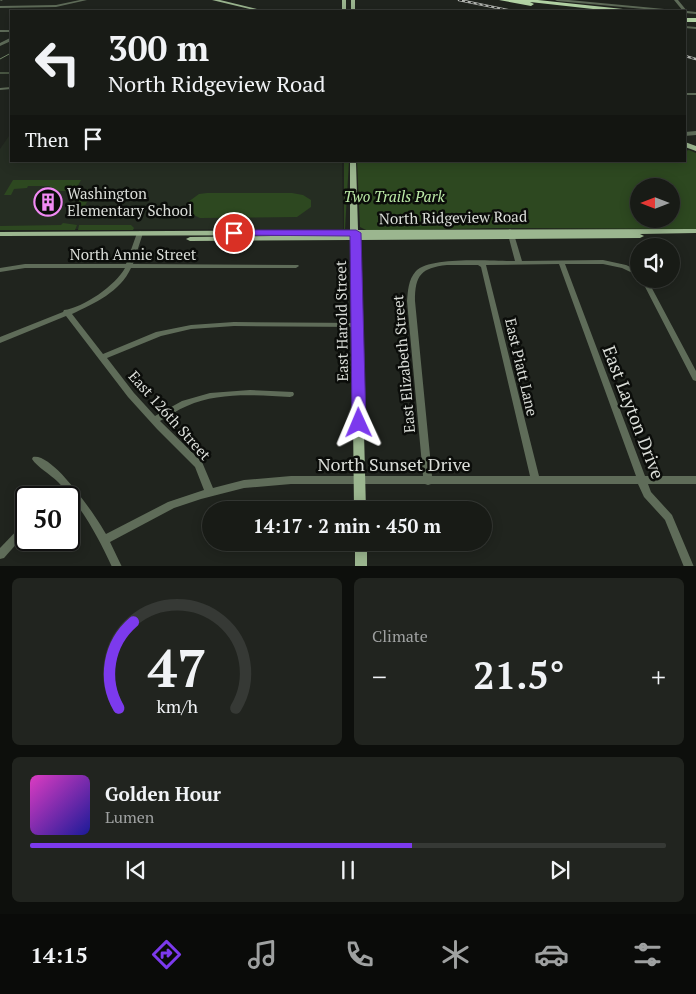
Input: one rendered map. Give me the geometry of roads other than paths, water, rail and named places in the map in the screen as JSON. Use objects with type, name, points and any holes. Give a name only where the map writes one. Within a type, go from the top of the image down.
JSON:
[{"type":"highway","points":[[502,0],[585,10]]},
{"type":"highway","points":[[524,0],[614,10]]},
{"type":"main road","points":[[208,0],[244,10]]},
{"type":"main road","points":[[214,0],[258,10]]},
{"type":"main road","name":"East Harold Street","points":[[354,162],[360,501]]},
{"type":"main road","name":"North Ridgeview Road","points":[[0,234],[356,236],[696,230]]},
{"type":"main road","name":"North Ridgeview Road","points":[[510,233],[696,236]]},
{"type":"main road","name":"North Ridgeview Road","points":[[0,239],[139,236]]},
{"type":"main road","points":[[361,551],[361,566]]},
{"type":"street","points":[[0,7],[56,6],[85,0]]},
{"type":"street","points":[[558,0],[664,10]]},
{"type":"street","points":[[510,233],[519,262]]},
{"type":"street","points":[[0,340],[95,301],[111,290],[124,275],[139,236]]},
{"type":"street","points":[[479,262],[604,262],[630,269]]},
{"type":"street","name":"East Elizabeth Street","points":[[428,481],[410,288],[414,276],[426,267],[437,264],[479,262]]},
{"type":"street","name":"East Piatt Lane","points":[[479,262],[484,266],[535,480]]},
{"type":"street","name":"East Layton Drive","points":[[561,262],[647,494],[669,518],[689,566]]},
{"type":"street","name":"North Annie Street","points":[[0,270],[25,266],[296,266]]},
{"type":"street","points":[[649,288],[696,378]]},
{"type":"street","name":"East 126th Street","points":[[67,312],[154,420],[199,465],[210,493]]},
{"type":"street","points":[[102,357],[159,334],[191,327],[234,324],[358,326]]},
{"type":"street","points":[[154,420],[185,404],[210,397],[246,392],[290,394]]},
{"type":"street","points":[[36,460],[50,468],[63,486]]},
{"type":"street","name":"North Sunset Drive","points":[[105,540],[170,505],[244,484],[291,480],[696,480]]},
{"type":"street","points":[[80,509],[105,540],[117,566]]},
{"type":"street","points":[[0,555],[15,538]]},
{"type":"waterway","points":[[0,59],[10,54]]},
{"type":"waterway","points":[[0,73],[10,73]]},
{"type":"railway","points":[[459,0],[507,10]]},
{"type":"railway","points":[[686,56],[696,59]]},
{"type":"place","name":"Washington Elementary School","points":[[48,202]]},
{"type":"park label","name":"Two Trails Park","points":[[394,196]]}]
